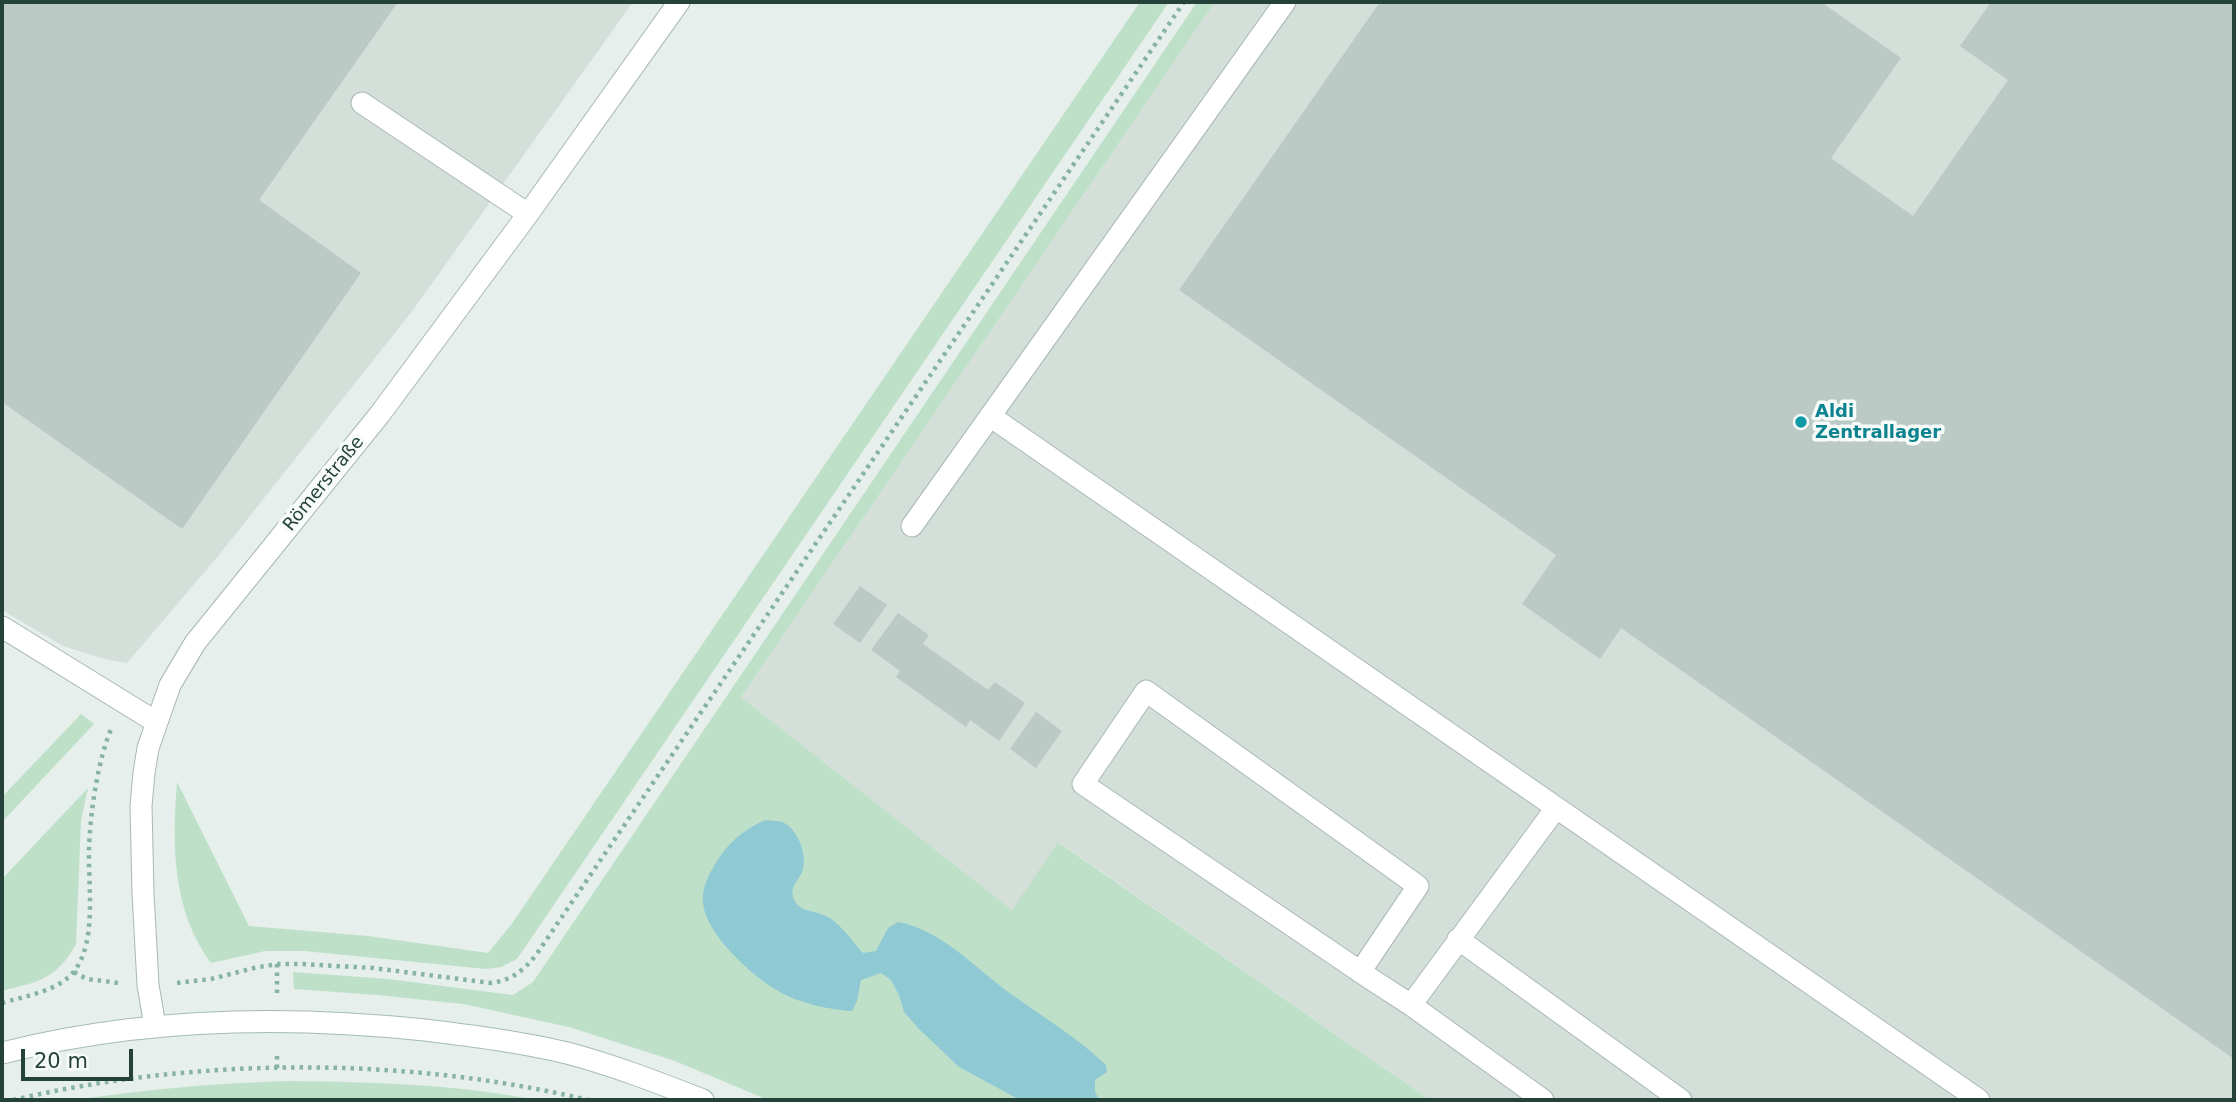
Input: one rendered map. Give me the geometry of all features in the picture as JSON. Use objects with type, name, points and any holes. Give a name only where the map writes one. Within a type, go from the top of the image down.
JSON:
[{"type":"street","name":"Römerstraße","points":[[155,1026],[148,985],[141,806],[148,748],[170,685],[195,643],[380,414],[528,214],[679,2]]},
{"type":"street","points":[[912,526],[1285,2]]},
{"type":"street","points":[[362,103],[528,214]]},
{"type":"street","points":[[990,416],[1979,1100]]},
{"type":"street","points":[[2,627],[156,722]]},
{"type":"street","points":[[1360,972],[1418,886],[1146,691],[1083,784],[1360,972],[1411,1005],[1543,1100]]},
{"type":"street","points":[[1411,1005],[1556,808]]},
{"type":"street","points":[[1458,939],[1681,1100]]},
{"type":"street","points":[[2,1052],[100,1033],[155,1026],[236,1022],[394,1027],[466,1035],[569,1053],[703,1100]]},
{"type":"path","points":[[74,972],[87,979],[148,985],[186,983],[277,964],[373,968],[491,982],[505,981],[523,971],[1184,2]]},
{"type":"path","points":[[13,1100],[79,1086],[200,1070],[277,1068],[372,1069],[476,1079],[588,1100]]},
{"type":"shaded area","points":[[2,2],[633,2],[413,310],[219,555],[127,663],[63,646],[2,610]]},
{"type":"shaded area","points":[[1215,2],[2234,2],[2234,1100],[1430,1100],[1059,842],[1013,911],[741,697]]},
{"type":"green space","points":[[1140,2],[1169,2],[517,959],[501,967],[486,969],[304,951],[265,951],[211,963],[198,943],[182,899],[175,853],[177,782],[249,926],[368,936],[488,953],[511,925]]},
{"type":"green space","points":[[1197,2],[1215,2],[741,697],[1012,910],[1058,842],[1430,1100],[768,1100],[675,1061],[569,1027],[463,1004],[294,989],[293,972],[388,979],[513,995],[533,982]]},
{"type":"green space","points":[[81,714],[94,724],[2,822],[2,797]]},
{"type":"green space","points":[[88,788],[81,821],[76,944],[54,972],[26,985],[2,991],[2,879]]},
{"type":"green space","points":[[289,1081],[445,1087],[537,1100],[76,1100],[182,1087]]},
{"type":"water","points":[[765,820],[786,824],[795,833],[801,846],[804,866],[792,893],[798,905],[830,918],[863,953],[876,951],[888,928],[898,922],[914,926],[944,941],[1106,1065],[1107,1072],[1095,1080],[1095,1091],[1099,1100],[1020,1100],[959,1067],[904,1012],[891,980],[881,973],[861,980],[852,1011],[805,1003],[780,992],[756,975],[718,937],[704,909],[703,895],[709,876],[724,851],[742,833]]},
{"type":"building","points":[[2,2],[398,2],[259,200],[361,273],[182,529],[2,402]]},
{"type":"building","name":"Aldi Zentrallager","points":[[1380,2],[1821,2],[1901,58],[1831,158],[1913,216],[2008,80],[1960,46],[1991,2],[2234,2],[2234,1059],[1621,628],[1600,659],[1522,604],[1556,555],[1179,290]]},
{"type":"building","points":[[860,586],[887,605],[860,643],[833,624]]},
{"type":"building","points":[[898,613],[929,635],[923,644],[988,690],[995,682],[1025,703],[999,741],[970,720],[966,727],[896,677],[900,671],[871,650]]},
{"type":"building","points":[[1036,712],[1062,731],[1036,768],[1010,749]]},
{"type":"place","name":"Aldi Zentrallager","points":[[1801,422]]}]
